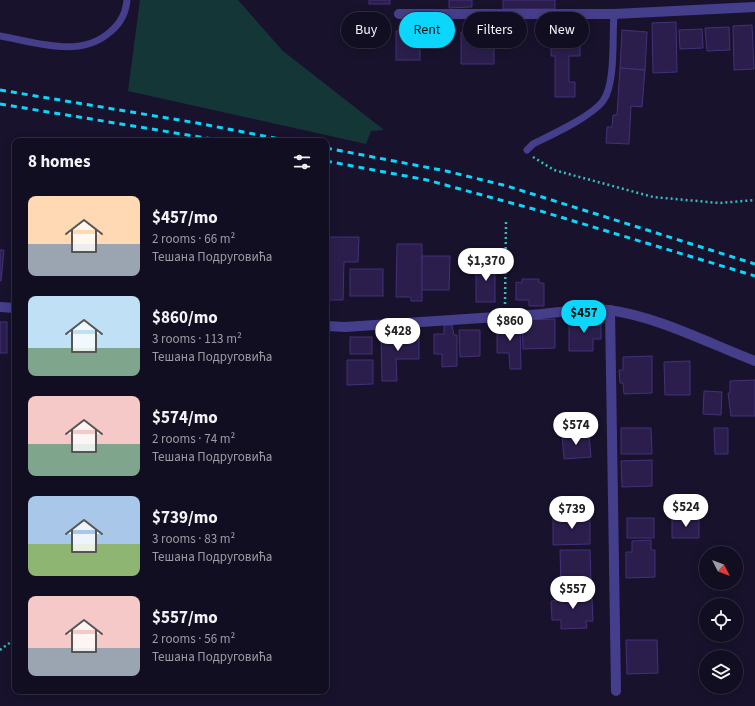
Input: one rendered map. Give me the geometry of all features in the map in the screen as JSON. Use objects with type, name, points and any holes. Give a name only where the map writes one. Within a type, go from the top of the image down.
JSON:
[{"type":"street","points":[[455,14],[614,14],[755,7]]},
{"type":"street","points":[[0,307],[12,308]]},
{"type":"street","points":[[329,326],[345,327],[505,317],[590,309],[610,310],[653,320],[755,361]]},
{"type":"street","points":[[610,310],[616,691]]},
{"type":"lane","points":[[0,36],[71,47],[90,45],[106,36],[113,30],[124,14],[127,0]]},
{"type":"lane","points":[[527,150],[533,144],[587,114],[602,102],[609,87],[614,14]]},
{"type":"path","points":[[527,150],[530,155],[554,170],[653,197],[719,203],[755,200]]},
{"type":"path","points":[[505,317],[506,222]]},
{"type":"path","points":[[0,650],[12,641]]},
{"type":"green space","points":[[140,0],[238,0],[283,51],[384,130],[371,131],[366,144],[128,91]]},
{"type":"building","points":[[369,0],[390,0],[390,4],[369,4]]},
{"type":"building","points":[[449,0],[472,0],[472,7],[449,8]]},
{"type":"building","points":[[503,0],[555,0],[555,9],[503,9]]},
{"type":"building","points":[[676,22],[677,72],[653,73],[652,23]]},
{"type":"building","points":[[752,25],[754,69],[734,70],[733,26]]},
{"type":"building","points":[[729,27],[730,50],[707,51],[705,28]]},
{"type":"building","points":[[702,29],[703,48],[680,49],[679,30]]},
{"type":"building","points":[[622,30],[647,32],[645,70],[620,68]]},
{"type":"building","points":[[396,31],[399,31],[399,48],[420,48],[420,60],[396,60]]},
{"type":"building","points":[[461,32],[463,32],[463,48],[494,48],[494,64],[461,64]]},
{"type":"building","points":[[551,48],[580,48],[580,56],[569,56],[569,82],[575,82],[575,97],[555,97],[555,56],[551,56]]},
{"type":"building","points":[[620,68],[645,70],[642,107],[631,106],[629,144],[606,143],[607,127],[612,127],[613,115],[617,115]]},
{"type":"building","points":[[329,237],[359,237],[358,262],[344,262],[343,300],[329,300]]},
{"type":"building","points":[[397,244],[422,244],[422,301],[411,301],[411,297],[396,297]]},
{"type":"building","points":[[0,250],[4,250],[1,281],[0,281]]},
{"type":"building","points":[[422,256],[450,256],[449,290],[422,290]]},
{"type":"building","points":[[476,262],[495,262],[495,302],[476,302]]},
{"type":"building","points":[[350,269],[383,269],[383,296],[350,296]]},
{"type":"building","points":[[522,279],[539,279],[539,283],[544,283],[544,306],[529,306],[529,300],[516,300],[516,282],[522,283]]},
{"type":"building","points":[[555,319],[555,348],[523,349],[522,320]]},
{"type":"building","points":[[601,319],[601,339],[593,339],[593,351],[569,351],[569,320]]},
{"type":"building","points":[[497,321],[520,321],[521,369],[510,369],[509,353],[497,353]]},
{"type":"building","points":[[0,322],[7,322],[7,353],[0,353]]},
{"type":"building","points":[[444,325],[452,325],[454,335],[457,335],[457,366],[442,367],[442,354],[434,354],[434,334],[444,334]]},
{"type":"building","points":[[459,330],[480,330],[480,356],[460,357]]},
{"type":"building","points":[[395,332],[419,332],[419,359],[396,359],[397,381],[382,381],[381,338],[396,337]]},
{"type":"building","points":[[350,337],[372,337],[372,354],[350,354]]},
{"type":"building","points":[[652,356],[652,393],[624,394],[623,383],[620,383],[619,370],[623,370],[623,357]]},
{"type":"building","points":[[347,360],[373,360],[373,384],[347,385]]},
{"type":"building","points":[[690,361],[690,395],[665,395],[664,362]]},
{"type":"building","points":[[755,380],[755,416],[731,416],[728,393],[730,393],[730,381]]},
{"type":"building","points":[[704,391],[722,392],[721,415],[703,414]]},
{"type":"building","points":[[621,428],[651,428],[652,454],[621,454]]},
{"type":"building","points":[[714,428],[728,428],[728,454],[715,454]]},
{"type":"building","points":[[589,434],[591,457],[564,459],[562,435]]},
{"type":"building","points":[[652,460],[652,486],[622,487],[621,461]]},
{"type":"building","points":[[590,515],[590,544],[553,545],[553,516]]},
{"type":"building","points":[[627,518],[654,518],[654,538],[627,538]]},
{"type":"building","points":[[699,518],[699,538],[672,538],[672,519]]},
{"type":"building","points":[[651,540],[651,550],[655,550],[655,577],[626,578],[626,552],[632,552],[632,541]]},
{"type":"building","points":[[560,550],[590,550],[591,584],[561,585]]},
{"type":"building","points":[[587,591],[587,598],[592,598],[593,621],[586,621],[587,628],[561,629],[561,620],[552,620],[551,601],[561,600],[561,592]]},
{"type":"building","points":[[626,640],[657,640],[658,673],[627,674]]},
{"type":"railway","points":[[0,90],[197,123],[274,138]]},
{"type":"railway","points":[[0,104],[206,138]]},
{"type":"railway","points":[[329,149],[446,171],[507,186],[755,264]]},
{"type":"railway","points":[[329,162],[427,180],[537,210],[755,276]]}]
